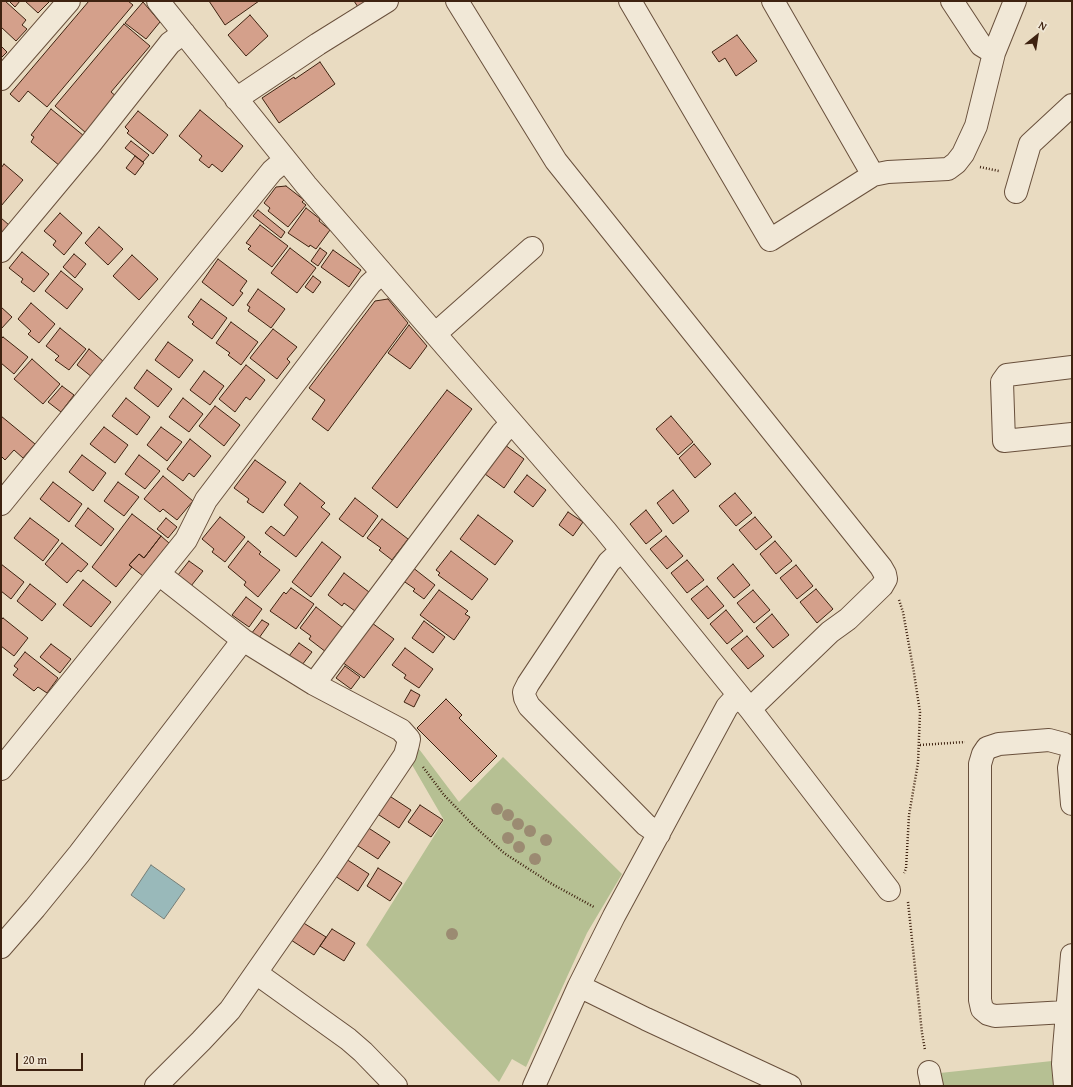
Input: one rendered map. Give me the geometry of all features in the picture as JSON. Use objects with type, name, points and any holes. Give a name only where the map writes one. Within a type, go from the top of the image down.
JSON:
[{"type":"street","points":[[1,79],[69,1]]},
{"type":"street","points":[[158,1],[285,160],[605,530],[899,895]]},
{"type":"street","points":[[236,100],[305,53],[387,1]]},
{"type":"street","points":[[457,1],[556,161],[881,567],[886,579],[882,586],[848,619],[744,702],[727,707],[614,916],[579,986],[534,1086]]},
{"type":"street","points":[[630,1],[770,240],[873,175],[888,172],[948,169],[956,163],[963,154],[976,126],[994,53],[1015,1]]},
{"type":"street","points":[[773,1],[873,175]]},
{"type":"street","points":[[952,1],[981,45],[994,53]]},
{"type":"street","points":[[1,251],[91,143],[170,43],[184,33]]},
{"type":"street","points":[[1016,192],[1030,144],[1072,105]]},
{"type":"street","points":[[1,504],[272,171],[285,160]]},
{"type":"street","points":[[435,334],[532,248]]},
{"type":"street","points":[[1,769],[186,540],[206,500],[217,485],[370,284],[382,273]]},
{"type":"street","points":[[1072,367],[1007,375],[1002,382],[1004,442],[1072,434]]},
{"type":"street","points":[[314,684],[492,446],[512,423]]},
{"type":"street","points":[[621,551],[609,562],[528,684],[524,692],[524,698],[529,706],[562,740],[646,824],[659,834]]},
{"type":"street","points":[[156,1086],[230,1010],[396,768],[407,749],[408,739],[401,730],[314,684],[243,640],[159,574]]},
{"type":"street","points":[[1,946],[79,854],[243,640]]},
{"type":"street","points":[[1066,1012],[996,1016],[988,1014],[982,1009],[980,1000],[980,764],[983,754],[987,748],[999,744],[1049,740],[1072,748]]},
{"type":"street","points":[[1072,755],[1069,768],[1072,804]]},
{"type":"street","points":[[1065,1086],[1064,1064],[1068,1048],[1066,1012],[1072,955]]},
{"type":"street","points":[[256,973],[348,1039],[363,1052],[396,1086]]},
{"type":"street","points":[[579,986],[790,1086]]},
{"type":"path","points":[[977,166],[1003,172]]},
{"type":"path","points":[[886,579],[892,582],[895,586],[903,612],[919,696],[920,745],[909,815],[906,869],[907,877]]},
{"type":"path","points":[[920,745],[966,742]]},
{"type":"path","points":[[407,749],[444,795],[475,827],[504,853],[552,884],[600,911],[614,916]]},
{"type":"path","points":[[906,869],[901,879],[899,895],[922,1033]]},
{"type":"green space","points":[[416,745],[459,802],[503,757],[622,874],[587,933],[526,1067],[512,1059],[499,1082],[366,945],[444,820],[411,763]]},
{"type":"green space","points":[[1052,1061],[1053,1086],[937,1086],[940,1073]]},
{"type":"water","points":[[151,865],[185,889],[164,919],[131,895]]},
{"type":"building","points":[[2,1],[5,1],[26,20],[22,25],[27,29],[16,41],[1,27]]},
{"type":"building","points":[[9,1],[20,1],[15,7]]},
{"type":"building","points":[[25,1],[48,1],[49,2],[38,13]]},
{"type":"building","points":[[89,1],[128,1],[133,5],[47,107],[28,91],[19,102],[10,94]]},
{"type":"building","points":[[209,1],[259,1],[225,25]]},
{"type":"building","points":[[354,1],[367,1],[358,7]]},
{"type":"building","points":[[143,2],[160,22],[146,39],[125,23]]},
{"type":"building","points":[[250,15],[268,36],[246,56],[228,35]]},
{"type":"building","points":[[124,24],[150,46],[111,92],[117,97],[86,133],[55,106]]},
{"type":"building","points":[[737,35],[757,61],[736,76],[725,58],[719,62],[712,52]]},
{"type":"building","points":[[1,46],[7,52],[1,58]]},
{"type":"building","points":[[320,62],[335,84],[279,123],[262,98],[294,77],[295,79]]},
{"type":"building","points":[[51,109],[84,136],[60,166],[31,142],[34,137],[31,135]]},
{"type":"building","points":[[200,110],[243,146],[222,172],[212,164],[209,168],[199,160],[202,156],[179,136]]},
{"type":"building","points":[[138,111],[168,135],[153,154],[127,133],[129,131],[125,127]]},
{"type":"building","points":[[131,141],[149,155],[143,162],[125,148]]},
{"type":"building","points":[[135,156],[144,163],[135,175],[126,168]]},
{"type":"building","points":[[4,164],[23,180],[1,206],[1,168]]},
{"type":"building","points":[[286,186],[304,200],[302,202],[306,205],[288,227],[268,211],[270,208],[264,203],[276,187]]},
{"type":"building","points":[[306,208],[320,219],[319,221],[330,230],[316,249],[310,245],[309,247],[288,233]]},
{"type":"building","points":[[258,210],[285,232],[281,238],[253,216]]},
{"type":"building","points":[[60,213],[82,233],[64,255],[53,245],[56,241],[44,231]]},
{"type":"building","points":[[1,218],[9,225],[1,235]]},
{"type":"building","points":[[260,225],[288,246],[272,267],[248,249],[251,246],[246,243]]},
{"type":"building","points":[[99,227],[123,249],[108,265],[85,243]]},
{"type":"building","points":[[290,248],[316,268],[297,293],[271,273]]},
{"type":"building","points":[[320,248],[327,253],[318,266],[311,261]]},
{"type":"building","points":[[333,250],[361,270],[349,287],[321,267]]},
{"type":"building","points":[[22,252],[49,274],[34,292],[21,282],[23,279],[9,268]]},
{"type":"building","points":[[74,254],[86,264],[75,278],[63,267]]},
{"type":"building","points":[[132,255],[158,279],[139,300],[113,276]]},
{"type":"building","points":[[218,259],[247,281],[240,291],[243,293],[233,306],[202,282]]},
{"type":"building","points":[[61,271],[83,289],[67,309],[45,291]]},
{"type":"building","points":[[313,276],[321,282],[313,293],[305,287]]},
{"type":"building","points":[[258,289],[285,309],[271,328],[248,311],[250,307],[247,305]]},
{"type":"building","points":[[201,299],[227,318],[212,339],[192,324],[194,322],[188,317]]},
{"type":"building","points":[[388,299],[408,323],[328,431],[312,419],[325,400],[309,388],[375,301]]},
{"type":"building","points":[[31,303],[55,324],[39,343],[28,334],[31,331],[18,319]]},
{"type":"building","points":[[1,307],[12,317],[1,329]]},
{"type":"building","points":[[231,322],[258,342],[241,365],[228,355],[230,353],[216,343]]},
{"type":"building","points":[[409,325],[427,346],[410,369],[388,353]]},
{"type":"building","points":[[60,328],[86,349],[69,370],[55,360],[59,356],[46,346]]},
{"type":"building","points":[[273,329],[297,347],[287,359],[290,362],[277,379],[250,358]]},
{"type":"building","points":[[3,337],[28,357],[14,374],[1,363],[1,339]]},
{"type":"building","points":[[168,342],[193,360],[179,378],[155,360]]},
{"type":"building","points":[[89,349],[104,362],[92,377],[77,365]]},
{"type":"building","points":[[32,359],[60,384],[43,404],[14,379]]},
{"type":"building","points":[[246,365],[265,380],[250,400],[246,397],[235,412],[219,399]]},
{"type":"building","points":[[147,370],[172,389],[158,407],[134,388]]},
{"type":"building","points":[[204,371],[224,386],[210,405],[190,390]]},
{"type":"building","points":[[62,386],[74,395],[61,412],[48,402]]},
{"type":"building","points":[[447,390],[472,409],[397,508],[372,488]]},
{"type":"building","points":[[126,398],[150,417],[137,435],[112,416]]},
{"type":"building","points":[[183,398],[203,414],[189,432],[169,417]]},
{"type":"building","points":[[215,406],[240,425],[224,446],[199,426]]},
{"type":"building","points":[[1,416],[35,444],[23,458],[14,450],[5,460],[1,456]]},
{"type":"building","points":[[671,416],[693,442],[678,455],[656,429]]},
{"type":"building","points":[[104,427],[128,445],[115,463],[90,444]]},
{"type":"building","points":[[161,427],[182,442],[167,461],[147,445]]},
{"type":"building","points":[[190,439],[211,456],[194,477],[189,473],[183,481],[167,469]]},
{"type":"building","points":[[694,444],[711,464],[695,478],[679,458]]},
{"type":"building","points":[[505,445],[524,459],[504,488],[485,474]]},
{"type":"building","points":[[82,455],[106,473],[93,491],[69,472]]},
{"type":"building","points":[[139,455],[160,471],[145,489],[125,474]]},
{"type":"building","points":[[255,460],[286,482],[263,513],[247,502],[249,499],[234,488]]},
{"type":"building","points":[[527,475],[546,490],[533,507],[514,492]]},
{"type":"building","points":[[163,476],[193,501],[177,520],[163,509],[160,512],[144,499]]},
{"type":"building","points":[[53,482],[82,504],[69,522],[40,499]]},
{"type":"building","points":[[118,482],[139,497],[124,516],[104,501]]},
{"type":"building","points":[[300,483],[325,503],[321,507],[330,514],[296,557],[265,533],[271,526],[284,536],[298,517],[284,505]]},
{"type":"building","points":[[673,490],[689,511],[673,524],[657,503]]},
{"type":"building","points":[[735,493],[752,513],[736,526],[719,506]]},
{"type":"building","points":[[355,498],[378,516],[363,537],[339,519]]},
{"type":"building","points":[[88,508],[114,529],[101,546],[75,526]]},
{"type":"building","points":[[646,510],[662,531],[646,544],[630,524]]},
{"type":"building","points":[[568,512],[583,522],[573,536],[559,525]]},
{"type":"building","points":[[132,514],[161,536],[144,558],[139,554],[129,565],[132,567],[116,587],[92,567]]},
{"type":"building","points":[[478,515],[513,541],[495,565],[460,539]]},
{"type":"building","points":[[220,517],[245,537],[225,562],[212,552],[214,549],[202,539]]},
{"type":"building","points":[[755,517],[772,537],[756,550],[739,530]]},
{"type":"building","points":[[30,518],[59,540],[43,561],[14,538]]},
{"type":"building","points":[[166,518],[177,527],[168,538],[157,529]]},
{"type":"building","points":[[382,519],[408,539],[392,560],[379,550],[381,548],[367,538]]},
{"type":"building","points":[[161,536],[169,543],[143,576],[129,565],[139,554],[144,558]]},
{"type":"building","points":[[666,536],[683,556],[667,569],[650,549]]},
{"type":"building","points":[[248,541],[261,552],[259,554],[280,570],[258,597],[244,585],[246,582],[228,567]]},
{"type":"building","points":[[775,541],[792,561],[776,574],[760,554]]},
{"type":"building","points":[[322,542],[341,557],[311,597],[292,582]]},
{"type":"building","points":[[62,543],[88,564],[81,572],[78,570],[67,583],[45,564]]},
{"type":"building","points":[[451,551],[488,579],[472,600],[438,575],[440,573],[436,570]]},
{"type":"building","points":[[687,560],[704,580],[687,593],[671,573]]},
{"type":"building","points":[[189,561],[203,571],[191,586],[178,575]]},
{"type":"building","points":[[1,564],[24,582],[11,599],[1,591]]},
{"type":"building","points":[[733,564],[750,585],[734,598],[717,578]]},
{"type":"building","points":[[796,565],[813,586],[797,599],[780,578]]},
{"type":"building","points":[[412,567],[435,585],[424,599],[413,591],[415,589],[402,580]]},
{"type":"building","points":[[344,573],[369,592],[355,611],[344,603],[342,606],[328,595]]},
{"type":"building","points":[[83,580],[111,602],[91,627],[63,605]]},
{"type":"building","points":[[30,584],[56,604],[42,621],[17,601]]},
{"type":"building","points":[[707,586],[724,606],[708,619],[691,599]]},
{"type":"building","points":[[291,588],[314,604],[296,629],[270,611],[284,592],[286,594]]},
{"type":"building","points":[[816,589],[833,609],[817,623],[800,602]]},
{"type":"building","points":[[439,590],[468,611],[465,614],[470,617],[454,640],[420,615]]},
{"type":"building","points":[[753,590],[770,610],[754,623],[737,603]]},
{"type":"building","points":[[246,597],[262,609],[249,627],[232,615]]},
{"type":"building","points":[[316,607],[343,628],[326,652],[309,639],[311,636],[300,628]]},
{"type":"building","points":[[726,610],[743,631],[727,644],[710,624]]},
{"type":"building","points":[[772,614],[789,635],[773,648],[756,628]]},
{"type":"building","points":[[3,618],[28,638],[14,656],[1,646],[1,620]]},
{"type":"building","points":[[262,620],[269,624],[259,638],[251,634]]},
{"type":"building","points":[[424,621],[445,637],[433,653],[412,638]]},
{"type":"building","points":[[372,623],[394,639],[364,678],[342,662]]},
{"type":"building","points":[[747,636],[764,656],[748,669],[731,649]]},
{"type":"building","points":[[299,643],[312,652],[302,665],[289,656]]},
{"type":"building","points":[[51,644],[71,659],[60,673],[40,657]]},
{"type":"building","points":[[405,648],[433,669],[419,688],[404,678],[406,675],[392,665]]},
{"type":"building","points":[[25,652],[58,678],[47,693],[38,687],[34,691],[13,675],[18,669],[14,666]]},
{"type":"building","points":[[345,666],[360,677],[351,689],[336,678]]},
{"type":"building","points":[[411,690],[420,695],[414,707],[404,702]]},
{"type":"building","points":[[446,699],[462,715],[459,718],[497,756],[471,782],[417,728]]},
{"type":"building","points":[[388,795],[411,810],[399,828],[376,813]]},
{"type":"building","points":[[420,805],[443,820],[431,837],[408,822]]},
{"type":"building","points":[[367,827],[390,842],[378,859],[355,844]]},
{"type":"building","points":[[346,859],[369,874],[358,891],[335,876]]},
{"type":"building","points":[[378,868],[402,883],[390,901],[367,886]]},
{"type":"building","points":[[302,922],[326,937],[314,955],[291,940]]},
{"type":"building","points":[[332,929],[355,943],[344,961],[320,946]]}]
